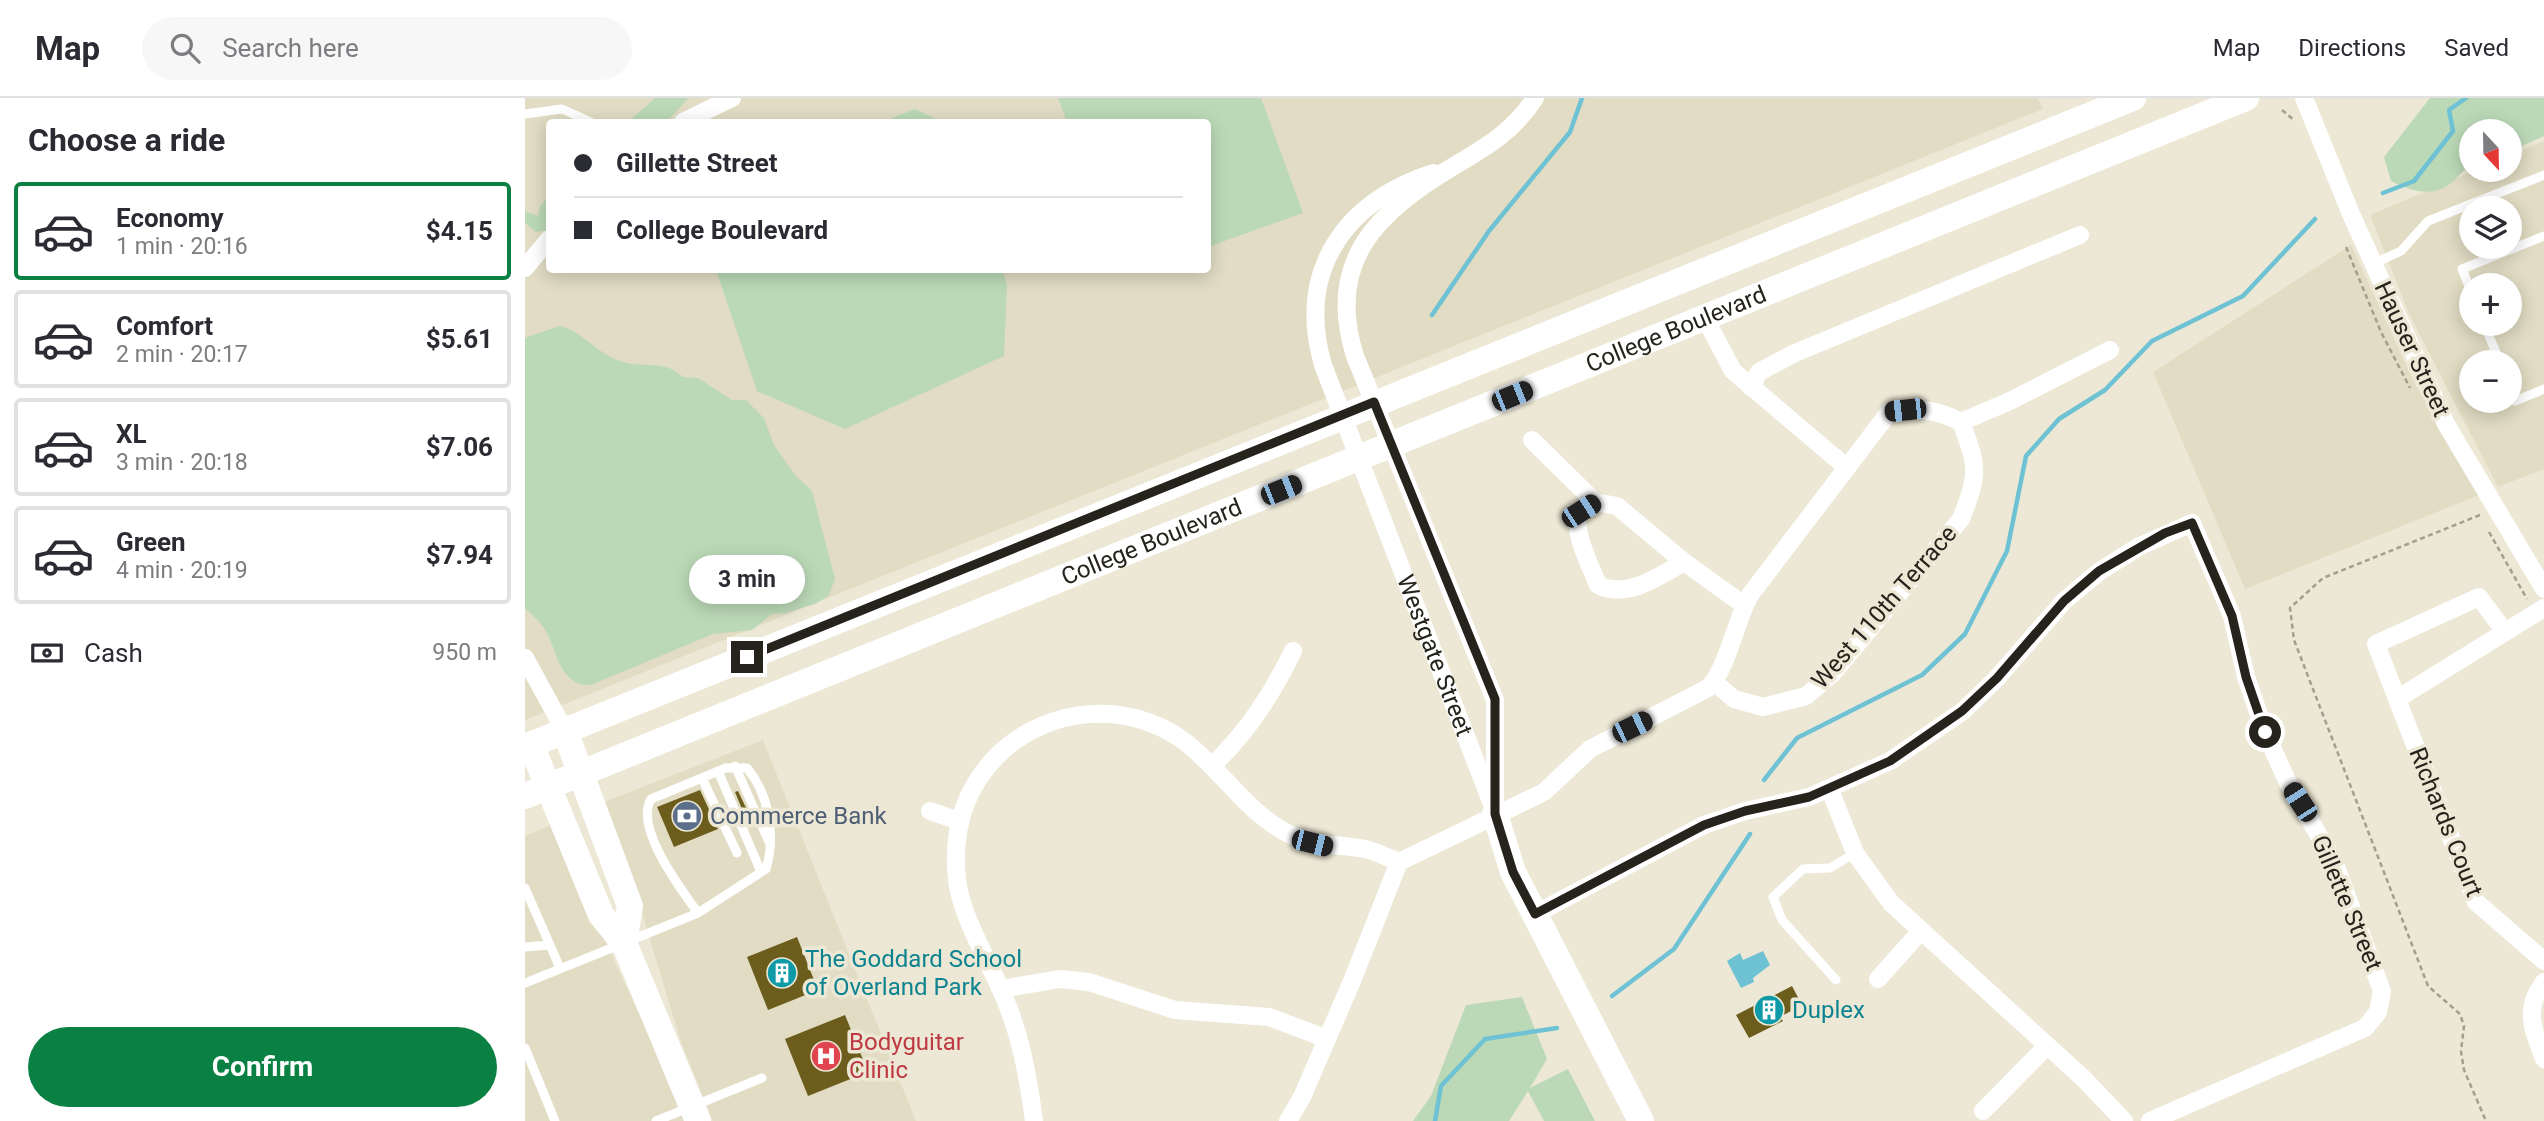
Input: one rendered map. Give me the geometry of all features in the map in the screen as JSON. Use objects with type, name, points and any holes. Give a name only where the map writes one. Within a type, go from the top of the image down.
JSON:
[{"type":"main road","name":"College Boulevard","points":[[527,742],[565,731],[1374,402],[2133,98]]},
{"type":"main road","name":"College Boulevard","points":[[536,792],[2246,98]]},
{"type":"main road","points":[[565,731],[630,906],[624,943]]},
{"type":"main road","points":[[527,742],[536,792],[601,915],[624,943],[695,1114]]},
{"type":"main road","name":"Westgate Street","points":[[1495,814],[1513,872],[1641,1121]]},
{"type":"street","points":[[679,119],[703,98]]},
{"type":"street","points":[[689,119],[732,98]]},
{"type":"street","points":[[1495,814],[1495,699],[1349,335],[1346,294],[1350,271],[1360,246],[1381,217],[1507,133],[1535,98]]},
{"type":"street","name":"Hauser Street","points":[[2304,98],[2373,264],[2446,424],[2544,589]]},
{"type":"street","name":"Westgate Street","points":[[1454,166],[1404,182],[1372,202],[1346,227],[1331,248],[1316,294],[1314,319],[1323,365],[1495,814]]},
{"type":"street","points":[[1751,387],[1759,372],[1795,352],[2080,235]]},
{"type":"street","points":[[525,268],[546,243]]},
{"type":"street","points":[[1705,318],[1733,371],[1846,467]]},
{"type":"street","points":[[1288,1121],[1302,1097],[1384,905],[1399,862],[1544,792],[1590,749],[1690,700],[1714,682],[1721,673],[1744,605],[1778,555],[1890,411],[1919,408],[1940,411],[1961,422],[2010,401],[2110,350]]},
{"type":"street","name":"West 110th Terrace","points":[[1714,682],[1734,699],[1763,708],[1806,696],[1832,674],[1961,519],[1972,490],[1976,461],[1961,422]]},
{"type":"street","points":[[1532,440],[1595,502],[1617,506],[1684,562],[1744,605]]},
{"type":"street","points":[[1595,502],[1581,511],[1577,523],[1598,585],[1611,591],[1621,591],[1660,576],[1684,562]]},
{"type":"street","name":"Gillette Street","points":[[1830,790],[1890,761],[1929,737],[1997,678],[2064,601],[2099,571],[2148,542],[2192,523],[2232,616],[2246,677],[2263,728],[2289,786],[2334,861],[2382,991],[2378,1012],[2365,1028],[2150,1121]]},
{"type":"street","name":"Richards Court","points":[[2505,632],[2479,597],[2377,644],[2476,902],[2544,961]]},
{"type":"street","points":[[2397,699],[2544,608]]},
{"type":"street","points":[[1212,766],[1252,725],[1293,651]]},
{"type":"street","points":[[525,658],[565,731]]},
{"type":"street","points":[[1034,1121],[1026,1060],[1001,989],[958,884],[955,842],[959,821],[973,787],[990,763],[1009,744],[1042,724],[1066,717],[1109,713],[1147,721],[1184,741],[1250,806],[1284,832],[1327,846],[1368,850],[1399,862]]},
{"type":"street","points":[[1535,914],[1704,825],[1830,790],[1855,853],[1891,903],[2084,1079],[2124,1121]]},
{"type":"street","points":[[930,811],[959,821]]},
{"type":"street","points":[[1878,979],[1920,932]]},
{"type":"street","points":[[1001,989],[1060,979],[1089,982],[1175,1010],[1269,1017],[1325,1038]]},
{"type":"street","points":[[2544,982],[2533,997],[2532,1025],[2544,1059]]},
{"type":"street","points":[[1983,1111],[2046,1047]]},
{"type":"lane","points":[[525,114],[562,109],[584,119]]},
{"type":"lane","points":[[2373,264],[2401,251],[2428,221],[2544,175]]},
{"type":"lane","points":[[2464,273],[2462,269],[2544,236]]},
{"type":"lane","points":[[2522,398],[2544,389]]},
{"type":"lane","points":[[525,983],[698,913],[767,869],[771,847],[768,813],[754,776],[747,768],[735,766],[718,771],[651,799],[648,804],[648,818],[665,868],[679,883],[698,913]]},
{"type":"lane","points":[[718,771],[761,872]]},
{"type":"lane","points":[[702,778],[737,853]]},
{"type":"lane","points":[[1836,980],[1782,920],[1773,897],[1803,869],[1830,868],[1855,853]]},
{"type":"lane","points":[[525,888],[560,968]]},
{"type":"lane","points":[[525,947],[549,945]]},
{"type":"lane","points":[[525,1048],[555,1121]]},
{"type":"lane","points":[[656,1121],[695,1114],[762,1078]]},
{"type":"path","points":[[2480,515],[2323,578],[2290,608],[2294,640],[2428,986],[2460,1014],[2463,1026],[2461,1051],[2464,1070],[2486,1121]]},
{"type":"shaded area","points":[[525,98],[2038,98],[2043,109],[525,720]]},
{"type":"shaded area","points":[[2544,141],[2544,469],[2498,487],[2460,413],[2522,413],[2522,350],[2459,350],[2459,411],[2410,316],[2370,215],[2459,177],[2459,182],[2522,182],[2522,150]]},
{"type":"shaded area","points":[[2351,245],[2414,382],[2479,495],[2245,589],[2153,372]]},
{"type":"shaded area","points":[[763,740],[916,1121],[713,1121],[681,1042],[639,903],[599,804]]},
{"type":"shaded area","points":[[551,825],[659,1057],[685,1121],[525,1121],[525,836]]},
{"type":"green space","points":[[655,98],[689,98],[669,119],[631,119]]},
{"type":"green space","points":[[1058,98],[1261,98],[1303,213],[1211,246],[1211,119],[1066,119]]},
{"type":"green space","points":[[2430,98],[2544,98],[2544,136],[2522,146],[2522,119],[2459,119],[2459,175],[2449,185],[2438,190],[2424,192],[2391,181],[2384,157]]},
{"type":"green space","points":[[915,109],[937,119],[890,119]]},
{"type":"green space","points":[[546,199],[546,230],[536,232],[525,223],[525,211],[538,216],[540,206]]},
{"type":"green space","points":[[717,273],[1003,273],[1007,284],[1004,356],[845,429],[757,391]]},
{"type":"green space","points":[[559,326],[575,332],[612,358],[669,368],[683,377],[698,378],[732,400],[746,400],[764,418],[774,445],[795,475],[812,491],[835,579],[829,595],[817,603],[786,613],[772,614],[752,630],[713,634],[591,685],[581,684],[566,675],[545,630],[525,608],[525,338]]},
{"type":"green space","points":[[1522,997],[1547,1059],[1530,1088],[1568,1069],[1595,1121],[1544,1121],[1528,1091],[1509,1121],[1413,1121],[1431,1096],[1466,1005]]},
{"type":"water","points":[[1763,951],[1770,965],[1753,978],[1754,982],[1741,988],[1727,961],[1740,953],[1743,960]]},
{"type":"building","name":"Commerce Bank","points":[[700,790],[718,829],[674,847],[657,807]]},
{"type":"building","points":[[738,791],[748,812],[744,814],[735,792]]},
{"type":"building","name":"The Goddard School of Overland Park","points":[[797,937],[818,990],[768,1010],[747,957]]},
{"type":"building","name":"Duplex","points":[[1792,986],[1802,1005],[1780,1017],[1783,1021],[1749,1038],[1736,1015]]},
{"type":"building","name":"Bodyguitar Clinic","points":[[845,1015],[868,1072],[808,1096],[785,1039]]},
{"type":"waterway","points":[[1432,315],[1489,231],[1570,132],[1582,98]]},
{"type":"waterway","points":[[2383,193],[2414,181],[2453,131],[2449,110],[2466,98]]},
{"type":"waterway","points":[[1764,780],[1797,738],[1922,675],[1965,634],[2007,551],[2026,456],[2059,419],[2105,390],[2152,341],[2243,296],[2315,219]]},
{"type":"waterway","points":[[1612,996],[1674,949],[1750,834]]},
{"type":"waterway","points":[[1435,1121],[1441,1086],[1485,1039],[1557,1028]]},
{"type":"place","name":"Commerce Bank","points":[[687,816]]},
{"type":"place","name":"The Goddard School of Overland Park","points":[[782,973]]},
{"type":"place","name":"Duplex","points":[[1769,1010]]},
{"type":"place","name":"Bodyguitar Clinic","points":[[826,1056]]},
{"type":"route","points":[[747,657],[1374,402],[1495,699],[1495,814],[1513,872],[1535,914],[1615,873],[1664,843],[1704,825],[1745,811],[1809,797],[1890,761],[1929,737],[1962,711],[1997,678],[2064,601],[2099,571],[2165,533],[2192,523],[2232,616],[2246,677],[2265,732]]}]
